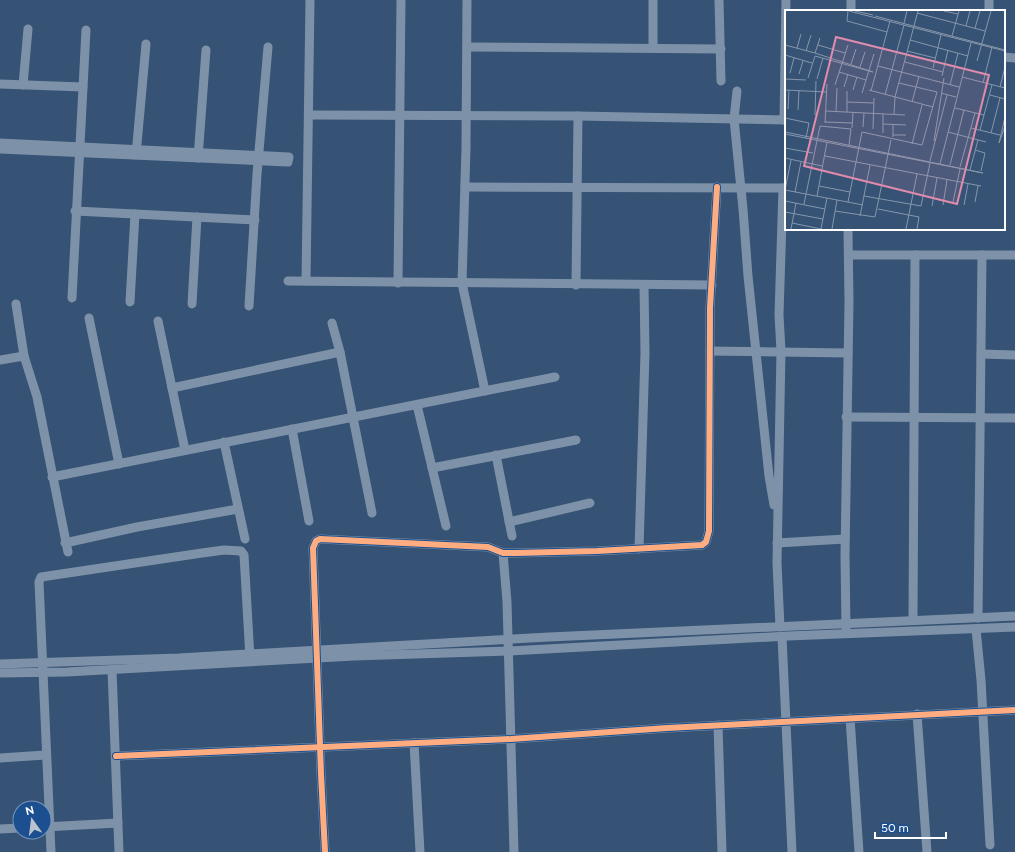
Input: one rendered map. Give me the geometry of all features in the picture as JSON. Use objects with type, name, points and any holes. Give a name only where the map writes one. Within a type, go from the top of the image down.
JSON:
[{"type":"street","points":[[306,282],[310,0]]},
{"type":"street","points":[[398,283],[398,116],[401,0]]},
{"type":"street","points":[[467,0],[467,116],[462,283],[485,391]]},
{"type":"street","points":[[653,0],[653,48]]},
{"type":"street","points":[[719,0],[721,81]]},
{"type":"street","points":[[786,0],[786,10]]},
{"type":"street","points":[[989,0],[990,10]]},
{"type":"street","points":[[22,85],[28,29]]},
{"type":"street","points":[[72,298],[86,30]]},
{"type":"street","points":[[136,152],[146,44]]},
{"type":"street","points":[[467,46],[721,49]]},
{"type":"street","points":[[249,306],[268,47]]},
{"type":"street","points":[[198,155],[206,50]]},
{"type":"street","points":[[1005,57],[1015,58]]},
{"type":"street","points":[[0,84],[83,87]]},
{"type":"street","points":[[737,91],[734,119],[740,188],[769,476],[778,526]]},
{"type":"street","points":[[309,115],[578,116],[785,120]]},
{"type":"street","points":[[576,285],[578,116]]},
{"type":"street","points":[[0,143],[80,150]]},
{"type":"street","points":[[0,148],[136,152],[259,158]]},
{"type":"street","points":[[465,187],[784,188],[779,315],[780,351],[777,589],[780,627]]},
{"type":"street","points":[[325,852],[313,548],[316,541],[320,539],[488,547],[503,553],[597,552],[702,545],[706,542],[709,531],[710,351],[717,187]]},
{"type":"street","points":[[76,211],[255,220]]},
{"type":"street","points":[[130,302],[135,214]]},
{"type":"street","points":[[192,304],[197,217]]},
{"type":"street","points":[[846,634],[845,539],[849,255],[848,230]]},
{"type":"street","points":[[849,255],[1015,255]]},
{"type":"street","points":[[913,620],[915,255]]},
{"type":"street","points":[[978,618],[982,255]]},
{"type":"street","points":[[288,281],[576,285],[712,285]]},
{"type":"street","points":[[639,549],[645,353],[644,285]]},
{"type":"street","points":[[16,304],[24,356],[37,397],[66,548],[137,527],[238,509]]},
{"type":"street","points":[[89,318],[119,464]]},
{"type":"street","points":[[158,322],[185,450]]},
{"type":"street","points":[[332,323],[340,352],[372,513]]},
{"type":"street","points":[[710,351],[756,350],[848,353]]},
{"type":"street","points":[[172,388],[340,352]]},
{"type":"street","points":[[981,354],[1015,355]]},
{"type":"street","points":[[0,360],[24,356]]},
{"type":"street","points":[[52,477],[555,377]]},
{"type":"street","points":[[417,405],[446,526]]},
{"type":"street","points":[[846,417],[1015,418]]},
{"type":"street","points":[[292,429],[309,520]]},
{"type":"street","points":[[432,468],[576,440]]},
{"type":"street","points":[[224,442],[245,539]]},
{"type":"street","points":[[496,455],[512,536]]},
{"type":"street","points":[[509,522],[590,503]]},
{"type":"street","points":[[777,543],[845,539]]},
{"type":"street","points":[[46,800],[39,582],[41,577],[224,550],[241,551],[244,555],[250,658]]},
{"type":"street","points":[[503,553],[509,651],[514,852]]},
{"type":"street","points":[[0,674],[112,670],[250,658],[508,640],[1015,616]]},
{"type":"street","points":[[317,654],[509,651],[1015,627]]},
{"type":"street","points":[[976,629],[983,711],[990,845]]},
{"type":"street","points":[[782,637],[792,852]]},
{"type":"street","points":[[0,664],[250,658]]},
{"type":"street","points":[[112,670],[119,852]]},
{"type":"street","points":[[116,756],[511,739],[718,725],[1015,710]]},
{"type":"street","points":[[917,714],[926,852]]},
{"type":"street","points":[[850,718],[859,852]]},
{"type":"street","points":[[718,725],[722,852]]},
{"type":"street","points":[[414,743],[420,852]]},
{"type":"street","points":[[0,758],[45,755]]},
{"type":"street","points":[[52,827],[118,823]]},
{"type":"street","points":[[0,829],[12,828]]},
{"type":"street","points":[[49,840],[51,852]]},
{"type":"cycle path","points":[[325,852],[313,548],[316,541],[320,539],[488,547],[503,553],[597,551],[702,545],[706,542],[709,531],[710,308],[717,187]]},
{"type":"cycle path","points":[[116,756],[511,739],[667,728],[1015,710]]}]
